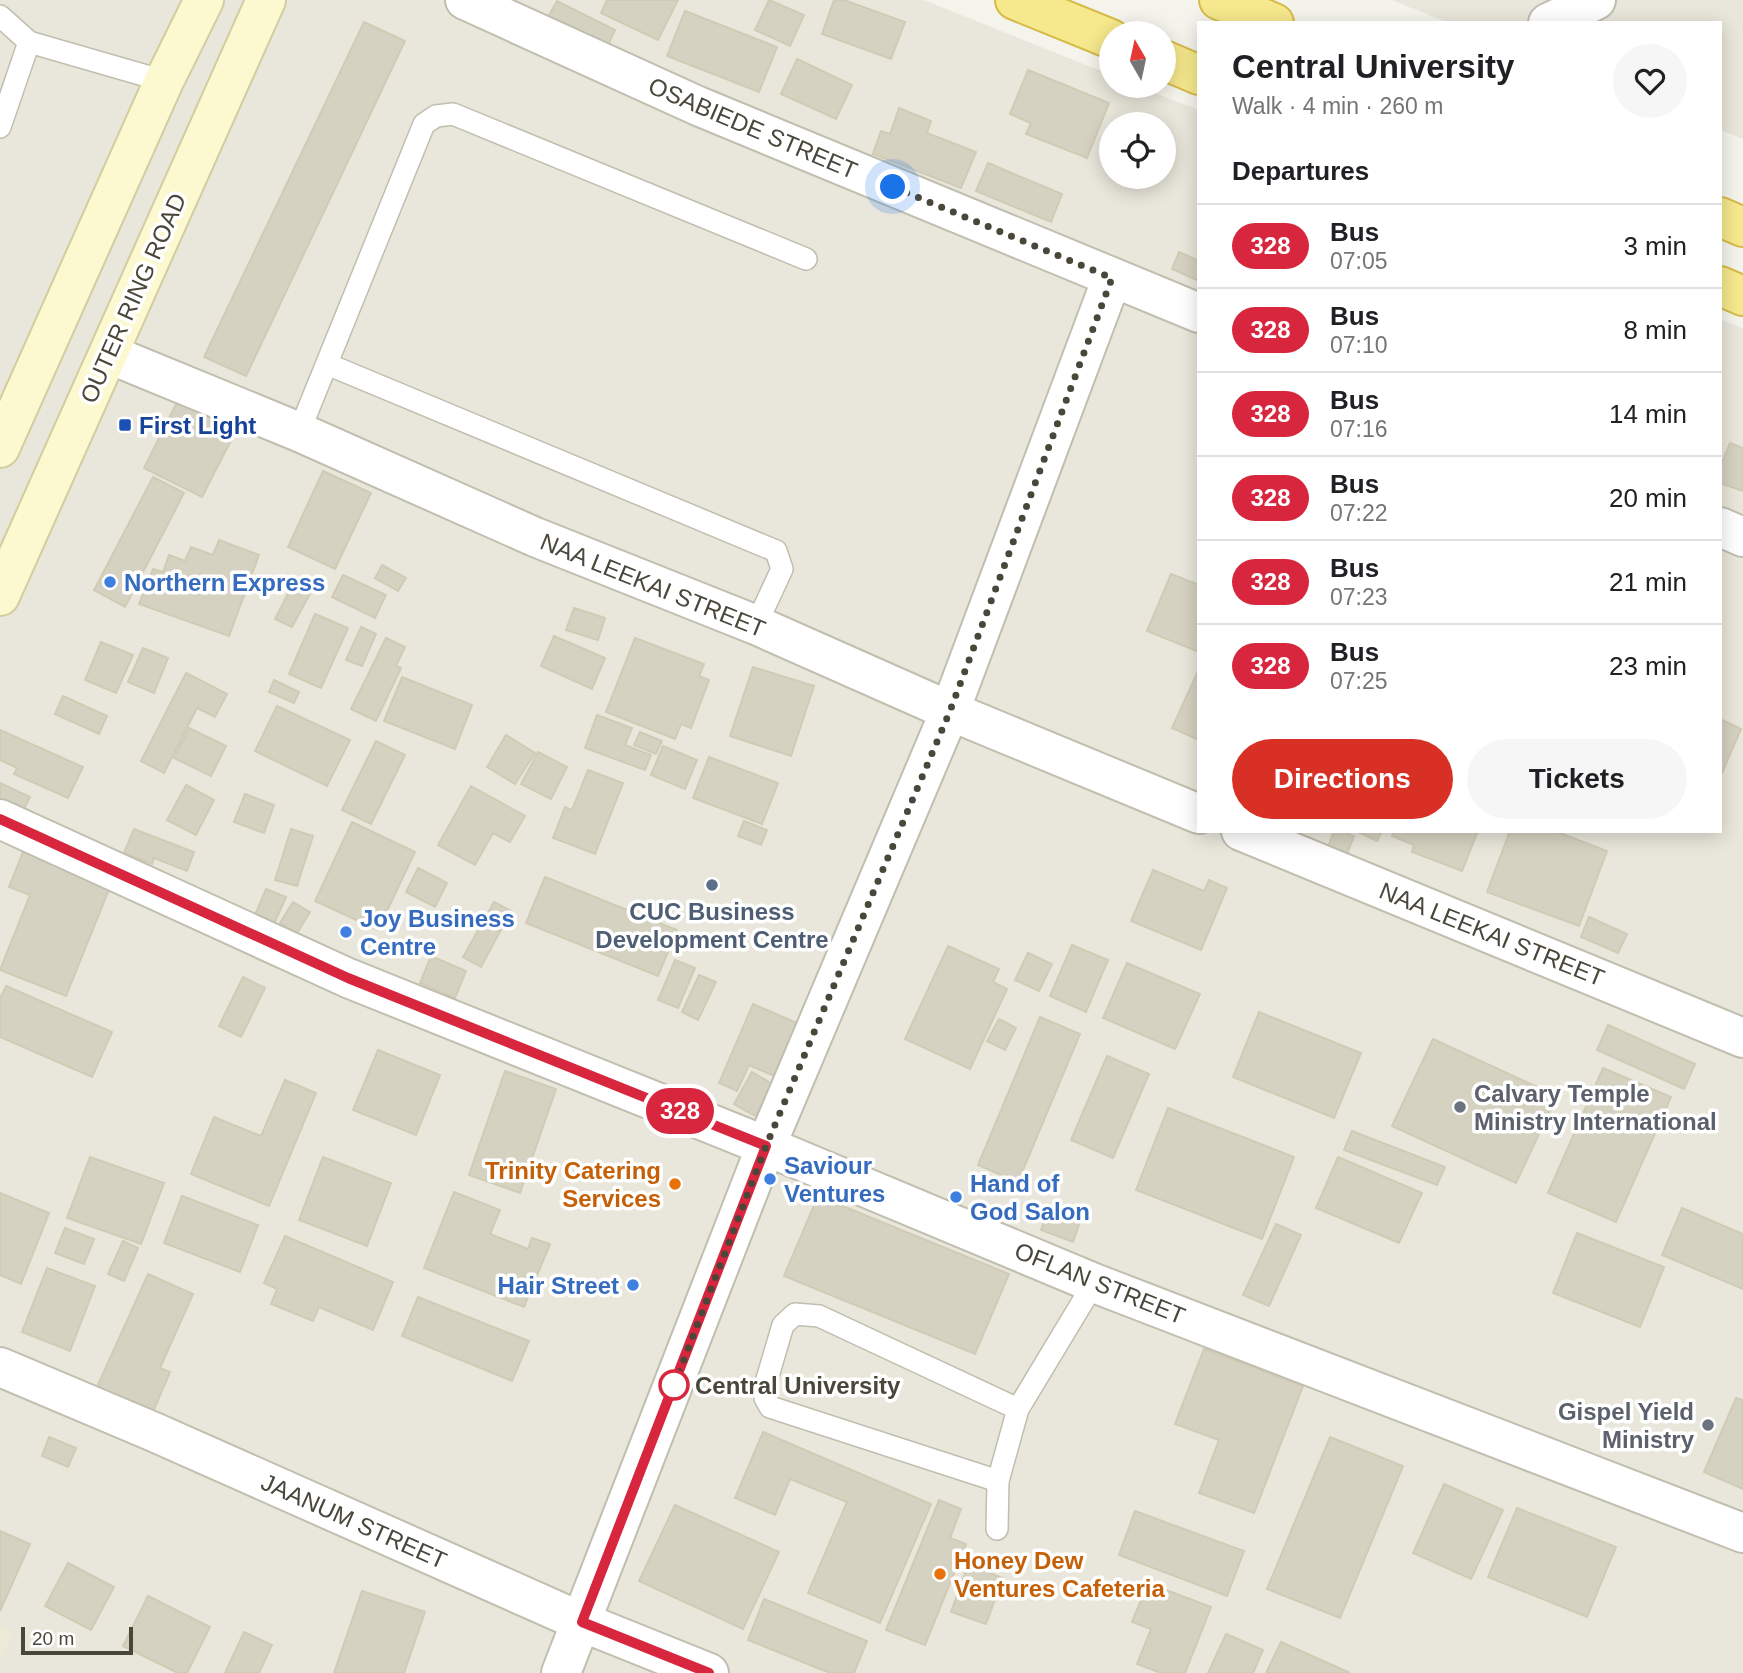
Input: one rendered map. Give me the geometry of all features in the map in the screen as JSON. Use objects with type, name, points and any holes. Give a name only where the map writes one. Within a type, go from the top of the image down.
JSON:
[{"type":"highway","points":[[1015,0],[1099,34]]},
{"type":"highway","points":[[1219,0],[1269,21]]},
{"type":"highway","points":[[1176,65],[1197,74]]},
{"type":"highway","points":[[1722,218],[1743,227]]},
{"type":"highway","points":[[1722,287],[1743,296]]},
{"type":"main road","points":[[0,448],[163,81],[204,0]]},
{"type":"main road","name":"OUTER RING ROAD","points":[[0,596],[266,0]]},
{"type":"street","name":"OSABIEDE STREET","points":[[465,0],[698,106],[1197,312]]},
{"type":"street","points":[[1552,21],[1596,0]]},
{"type":"street","points":[[561,1673],[766,1146],[950,711],[1112,278]]},
{"type":"street","name":"NAA LEEKAI STREET","points":[[108,354],[299,432],[535,537],[755,625],[950,711],[1197,813]]},
{"type":"street","points":[[1722,528],[1743,537]]},
{"type":"street","name":"OFLAN STREET","points":[[0,819],[348,978],[766,1146],[1094,1283],[1743,1533]]},
{"type":"street","name":"NAA LEEKAI STREET","points":[[1246,833],[1743,1038]]},
{"type":"street","name":"JAANUM STREET","points":[[0,1367],[154,1432],[582,1622],[709,1673]]},
{"type":"lane","points":[[0,16],[29,42],[163,81]]},
{"type":"lane","points":[[0,127],[29,42]]},
{"type":"lane","points":[[299,432],[424,124],[436,116],[453,114],[806,259]]},
{"type":"lane","points":[[327,364],[776,551],[782,569],[755,625]]},
{"type":"lane","points":[[997,1529],[998,1481],[1018,1409],[1094,1283]]},
{"type":"lane","points":[[998,1481],[770,1407],[765,1398],[765,1386],[783,1325],[795,1314],[819,1316],[1018,1409]]},
{"type":"shaded area","points":[[0,0],[924,0],[1099,70],[1099,98],[1168,98],[1197,109],[1197,833],[1722,833],[1722,320],[1743,328],[1743,1673],[0,1673]]},
{"type":"shaded area","points":[[1392,0],[1743,0],[1743,139],[1722,131],[1722,21],[1444,21]]},
{"type":"shaded area","points":[[0,1627],[13,1633],[0,1660]]},
{"type":"building","points":[[607,0],[678,0],[658,40],[601,13]]},
{"type":"building","points":[[769,0],[804,15],[790,46],[755,30]]},
{"type":"building","points":[[834,0],[844,0],[905,22],[891,59],[822,34]]},
{"type":"building","points":[[557,1],[615,30],[607,47],[547,19]]},
{"type":"building","points":[[685,11],[777,47],[759,92],[667,56]]},
{"type":"building","points":[[364,22],[405,41],[246,376],[204,357]]},
{"type":"building","points":[[797,59],[852,85],[836,119],[781,94]]},
{"type":"building","points":[[1028,70],[1109,103],[1105,112],[1099,112],[1099,128],[1087,158],[1026,134],[1031,123],[1010,114]]},
{"type":"building","points":[[899,108],[931,121],[927,133],[976,152],[961,188],[873,154],[881,131],[890,134]]},
{"type":"building","points":[[988,163],[1062,194],[1051,222],[976,191]]},
{"type":"building","points":[[1179,252],[1197,260],[1197,280],[1172,269]]},
{"type":"building","points":[[183,390],[242,419],[202,497],[144,468]]},
{"type":"building","points":[[1730,443],[1743,448],[1743,491],[1722,484],[1722,463]]},
{"type":"building","points":[[323,471],[371,493],[335,569],[288,547]]},
{"type":"building","points":[[153,477],[184,493],[125,607],[94,590]]},
{"type":"building","points":[[219,540],[259,555],[229,636],[139,604],[153,569],[163,572],[169,555],[185,561],[191,547],[213,555]]},
{"type":"building","points":[[382,565],[406,578],[398,591],[375,578]]},
{"type":"building","points":[[1171,574],[1197,584],[1197,651],[1147,631]]},
{"type":"building","points":[[343,575],[386,595],[375,618],[332,597]]},
{"type":"building","points":[[293,584],[311,592],[292,627],[275,619]]},
{"type":"building","points":[[574,608],[605,618],[598,640],[566,630]]},
{"type":"building","points":[[315,614],[348,628],[321,688],[289,674]]},
{"type":"building","points":[[361,627],[376,634],[362,666],[346,660]]},
{"type":"building","points":[[554,636],[605,658],[592,689],[541,666]]},
{"type":"building","points":[[386,638],[405,647],[396,666],[401,668],[376,721],[351,709]]},
{"type":"building","points":[[635,638],[704,664],[699,676],[709,680],[691,728],[681,724],[675,739],[606,712]]},
{"type":"building","points":[[101,642],[133,655],[116,693],[85,680]]},
{"type":"building","points":[[143,648],[168,658],[154,693],[128,682]]},
{"type":"building","points":[[753,667],[814,686],[791,756],[730,736]]},
{"type":"building","points":[[186,673],[227,694],[215,717],[197,708],[164,773],[141,761]]},
{"type":"building","points":[[1197,673],[1197,739],[1172,728]]},
{"type":"building","points":[[402,677],[472,705],[455,749],[384,721]]},
{"type":"building","points":[[274,680],[299,692],[294,703],[269,692]]},
{"type":"building","points":[[63,696],[107,716],[99,734],[55,714]]},
{"type":"building","points":[[277,706],[350,740],[327,786],[255,751]]},
{"type":"building","points":[[597,715],[632,728],[625,745],[651,755],[645,770],[585,748]]},
{"type":"building","points":[[1722,720],[1741,729],[1722,773]]},
{"type":"building","points":[[189,728],[226,746],[211,776],[174,758]]},
{"type":"building","points":[[0,730],[83,767],[68,798],[14,774],[17,768],[0,760]]},
{"type":"building","points":[[640,732],[662,741],[656,754],[634,745]]},
{"type":"building","points":[[506,735],[535,753],[515,784],[487,767]]},
{"type":"building","points":[[376,741],[405,755],[371,824],[342,810]]},
{"type":"building","points":[[663,746],[697,760],[685,789],[651,775]]},
{"type":"building","points":[[538,752],[567,767],[551,799],[521,784]]},
{"type":"building","points":[[709,757],[778,783],[762,824],[693,798]]},
{"type":"building","points":[[588,770],[623,783],[595,854],[553,838],[565,807],[572,810]]},
{"type":"building","points":[[0,783],[30,797],[20,817],[0,807]]},
{"type":"building","points":[[186,785],[214,800],[196,835],[167,820]]},
{"type":"building","points":[[471,786],[525,816],[510,842],[493,833],[475,865],[438,845]]},
{"type":"building","points":[[245,794],[274,805],[264,833],[234,822]]},
{"type":"building","points":[[744,821],[767,830],[761,845],[738,836]]},
{"type":"building","points":[[352,822],[415,852],[378,930],[315,901]]},
{"type":"building","points":[[134,829],[194,852],[187,871],[154,858],[152,864],[124,853]]},
{"type":"building","points":[[291,829],[313,836],[297,886],[275,880]]},
{"type":"building","points":[[1333,833],[1354,836],[1345,859],[1326,852]]},
{"type":"building","points":[[1360,833],[1381,833],[1377,841]]},
{"type":"building","points":[[1393,833],[1477,833],[1462,871],[1412,852],[1414,845],[1392,836]]},
{"type":"building","points":[[1509,833],[1560,833],[1607,851],[1579,926],[1487,892]]},
{"type":"building","points":[[23,852],[110,887],[66,996],[0,970],[30,895],[9,887]]},
{"type":"building","points":[[418,868],[447,883],[435,907],[406,892]]},
{"type":"building","points":[[1153,870],[1204,891],[1209,880],[1227,888],[1201,950],[1131,921]]},
{"type":"building","points":[[545,877],[677,930],[658,976],[526,923]]},
{"type":"building","points":[[266,889],[286,897],[274,924],[255,915]]},
{"type":"building","points":[[293,902],[310,912],[297,933],[280,923]]},
{"type":"building","points":[[494,902],[511,911],[481,967],[463,957]]},
{"type":"building","points":[[1589,917],[1627,934],[1618,953],[1581,937]]},
{"type":"building","points":[[1072,945],[1108,960],[1086,1012],[1050,996]]},
{"type":"building","points":[[948,946],[999,969],[993,982],[1007,989],[970,1069],[905,1039]]},
{"type":"building","points":[[1028,953],[1052,964],[1039,991],[1015,980]]},
{"type":"building","points":[[431,956],[466,971],[455,998],[420,983]]},
{"type":"building","points":[[675,960],[695,968],[678,1008],[658,1000]]},
{"type":"building","points":[[1127,963],[1200,994],[1175,1049],[1103,1018]]},
{"type":"building","points":[[699,975],[716,982],[698,1020],[682,1012]]},
{"type":"building","points":[[243,977],[265,988],[241,1037],[219,1026]]},
{"type":"building","points":[[6,986],[112,1032],[92,1077],[0,1037],[0,999]]},
{"type":"building","points":[[753,1004],[797,1023],[774,1076],[749,1065],[737,1091],[719,1083]]},
{"type":"building","points":[[1259,1012],[1361,1053],[1334,1118],[1233,1077]]},
{"type":"building","points":[[1040,1017],[1080,1034],[1018,1182],[978,1165]]},
{"type":"building","points":[[999,1019],[1016,1028],[1005,1050],[987,1041]]},
{"type":"building","points":[[1608,1025],[1695,1064],[1684,1089],[1597,1050]]},
{"type":"building","points":[[1433,1039],[1557,1096],[1516,1183],[1392,1126]]},
{"type":"building","points":[[378,1050],[440,1075],[416,1135],[353,1110]]},
{"type":"building","points":[[1107,1056],[1149,1074],[1113,1158],[1071,1140]]},
{"type":"building","points":[[1603,1068],[1671,1097],[1616,1222],[1548,1193]]},
{"type":"building","points":[[505,1071],[556,1089],[520,1193],[469,1175]]},
{"type":"building","points":[[752,1072],[774,1085],[755,1116],[734,1104]]},
{"type":"building","points":[[285,1080],[316,1093],[269,1206],[191,1174],[214,1117],[261,1136]]},
{"type":"building","points":[[1168,1108],[1294,1157],[1262,1239],[1136,1190]]},
{"type":"building","points":[[1352,1131],[1445,1167],[1437,1185],[1344,1150]]},
{"type":"building","points":[[90,1157],[164,1183],[141,1244],[67,1218]]},
{"type":"building","points":[[323,1157],[391,1183],[367,1246],[299,1220]]},
{"type":"building","points":[[1338,1157],[1422,1193],[1399,1243],[1316,1208]]},
{"type":"building","points":[[454,1192],[500,1210],[490,1234],[528,1249],[532,1238],[550,1244],[524,1307],[424,1268]]},
{"type":"building","points":[[0,1193],[49,1213],[21,1284],[0,1275]]},
{"type":"building","points":[[182,1196],[258,1225],[240,1272],[164,1243]]},
{"type":"building","points":[[818,1196],[1009,1274],[975,1354],[784,1276]]},
{"type":"building","points":[[1050,1205],[1082,1216],[1073,1242],[1041,1230]]},
{"type":"building","points":[[1682,1208],[1743,1234],[1743,1289],[1662,1255]]},
{"type":"building","points":[[1276,1224],[1301,1235],[1269,1306],[1243,1295]]},
{"type":"building","points":[[65,1228],[94,1239],[84,1264],[55,1253]]},
{"type":"building","points":[[1577,1233],[1664,1267],[1640,1327],[1553,1293]]},
{"type":"building","points":[[285,1236],[393,1282],[373,1330],[319,1307],[313,1321],[271,1304],[277,1289],[264,1283]]},
{"type":"building","points":[[123,1241],[138,1248],[124,1281],[108,1274]]},
{"type":"building","points":[[47,1268],[95,1286],[70,1351],[22,1332]]},
{"type":"building","points":[[148,1274],[193,1294],[160,1368],[170,1372],[153,1412],[97,1387]]},
{"type":"building","points":[[418,1297],[529,1341],[512,1381],[402,1336]]},
{"type":"building","points":[[1204,1349],[1303,1386],[1254,1513],[1199,1493],[1219,1440],[1175,1424]]},
{"type":"building","points":[[1736,1398],[1743,1400],[1743,1489],[1704,1472]]},
{"type":"building","points":[[763,1432],[931,1504],[880,1623],[808,1593],[847,1502],[790,1479],[775,1515],[735,1498]]},
{"type":"building","points":[[49,1437],[76,1448],[68,1467],[42,1456]]},
{"type":"building","points":[[1330,1437],[1403,1466],[1340,1618],[1267,1589]]},
{"type":"building","points":[[1444,1484],[1503,1510],[1471,1579],[1413,1553]]},
{"type":"building","points":[[939,1500],[961,1509],[950,1538],[966,1544],[925,1645],[886,1630]]},
{"type":"building","points":[[675,1505],[779,1552],[743,1629],[639,1581]]},
{"type":"building","points":[[1517,1508],[1616,1547],[1587,1617],[1488,1577]]},
{"type":"building","points":[[1135,1511],[1244,1551],[1227,1596],[1119,1555]]},
{"type":"building","points":[[0,1531],[30,1544],[0,1611]]},
{"type":"building","points":[[68,1563],[114,1587],[91,1630],[45,1606]]},
{"type":"building","points":[[968,1565],[1003,1578],[986,1624],[951,1612]]},
{"type":"building","points":[[1148,1583],[1211,1607],[1185,1673],[1161,1673],[1137,1664],[1151,1629],[1132,1622]]},
{"type":"building","points":[[362,1591],[425,1612],[404,1673],[334,1673]]},
{"type":"building","points":[[148,1596],[210,1627],[187,1673],[178,1673],[123,1646]]},
{"type":"building","points":[[764,1599],[867,1641],[854,1673],[830,1673],[748,1640]]},
{"type":"building","points":[[244,1632],[272,1645],[259,1673],[225,1673]]},
{"type":"building","points":[[1226,1634],[1263,1650],[1253,1673],[1208,1673]]},
{"type":"building","points":[[1281,1642],[1350,1673],[1266,1673]]},
{"type":"bus line","name":"328","points":[[0,819],[348,978],[766,1146],[582,1622],[709,1673]]},
{"type":"place","name":"First Light","points":[[125,425]]},
{"type":"place","name":"Northern Express","points":[[110,582]]},
{"type":"place","name":"CUC Business Development Centre","points":[[712,885]]},
{"type":"place","name":"Joy Business Centre","points":[[346,932]]},
{"type":"place","name":"Calvary Temple Ministry International","points":[[1460,1107]]},
{"type":"place","name":"Saviour Ventures","points":[[770,1179]]},
{"type":"place","name":"Trinity Catering Services","points":[[675,1184]]},
{"type":"place","name":"Hand of God Salon","points":[[956,1197]]},
{"type":"place","name":"Hair Street","points":[[633,1285]]},
{"type":"place","name":"Central University","points":[[674,1385]]},
{"type":"place","name":"Gispel Yield Ministry","points":[[1708,1425]]},
{"type":"place","name":"Honey Dew Ventures Cafeteria","points":[[940,1574]]},
{"type":"route","points":[[674,1385],[670,1396],[766,1146],[950,711],[1112,278],[893,187]]}]
